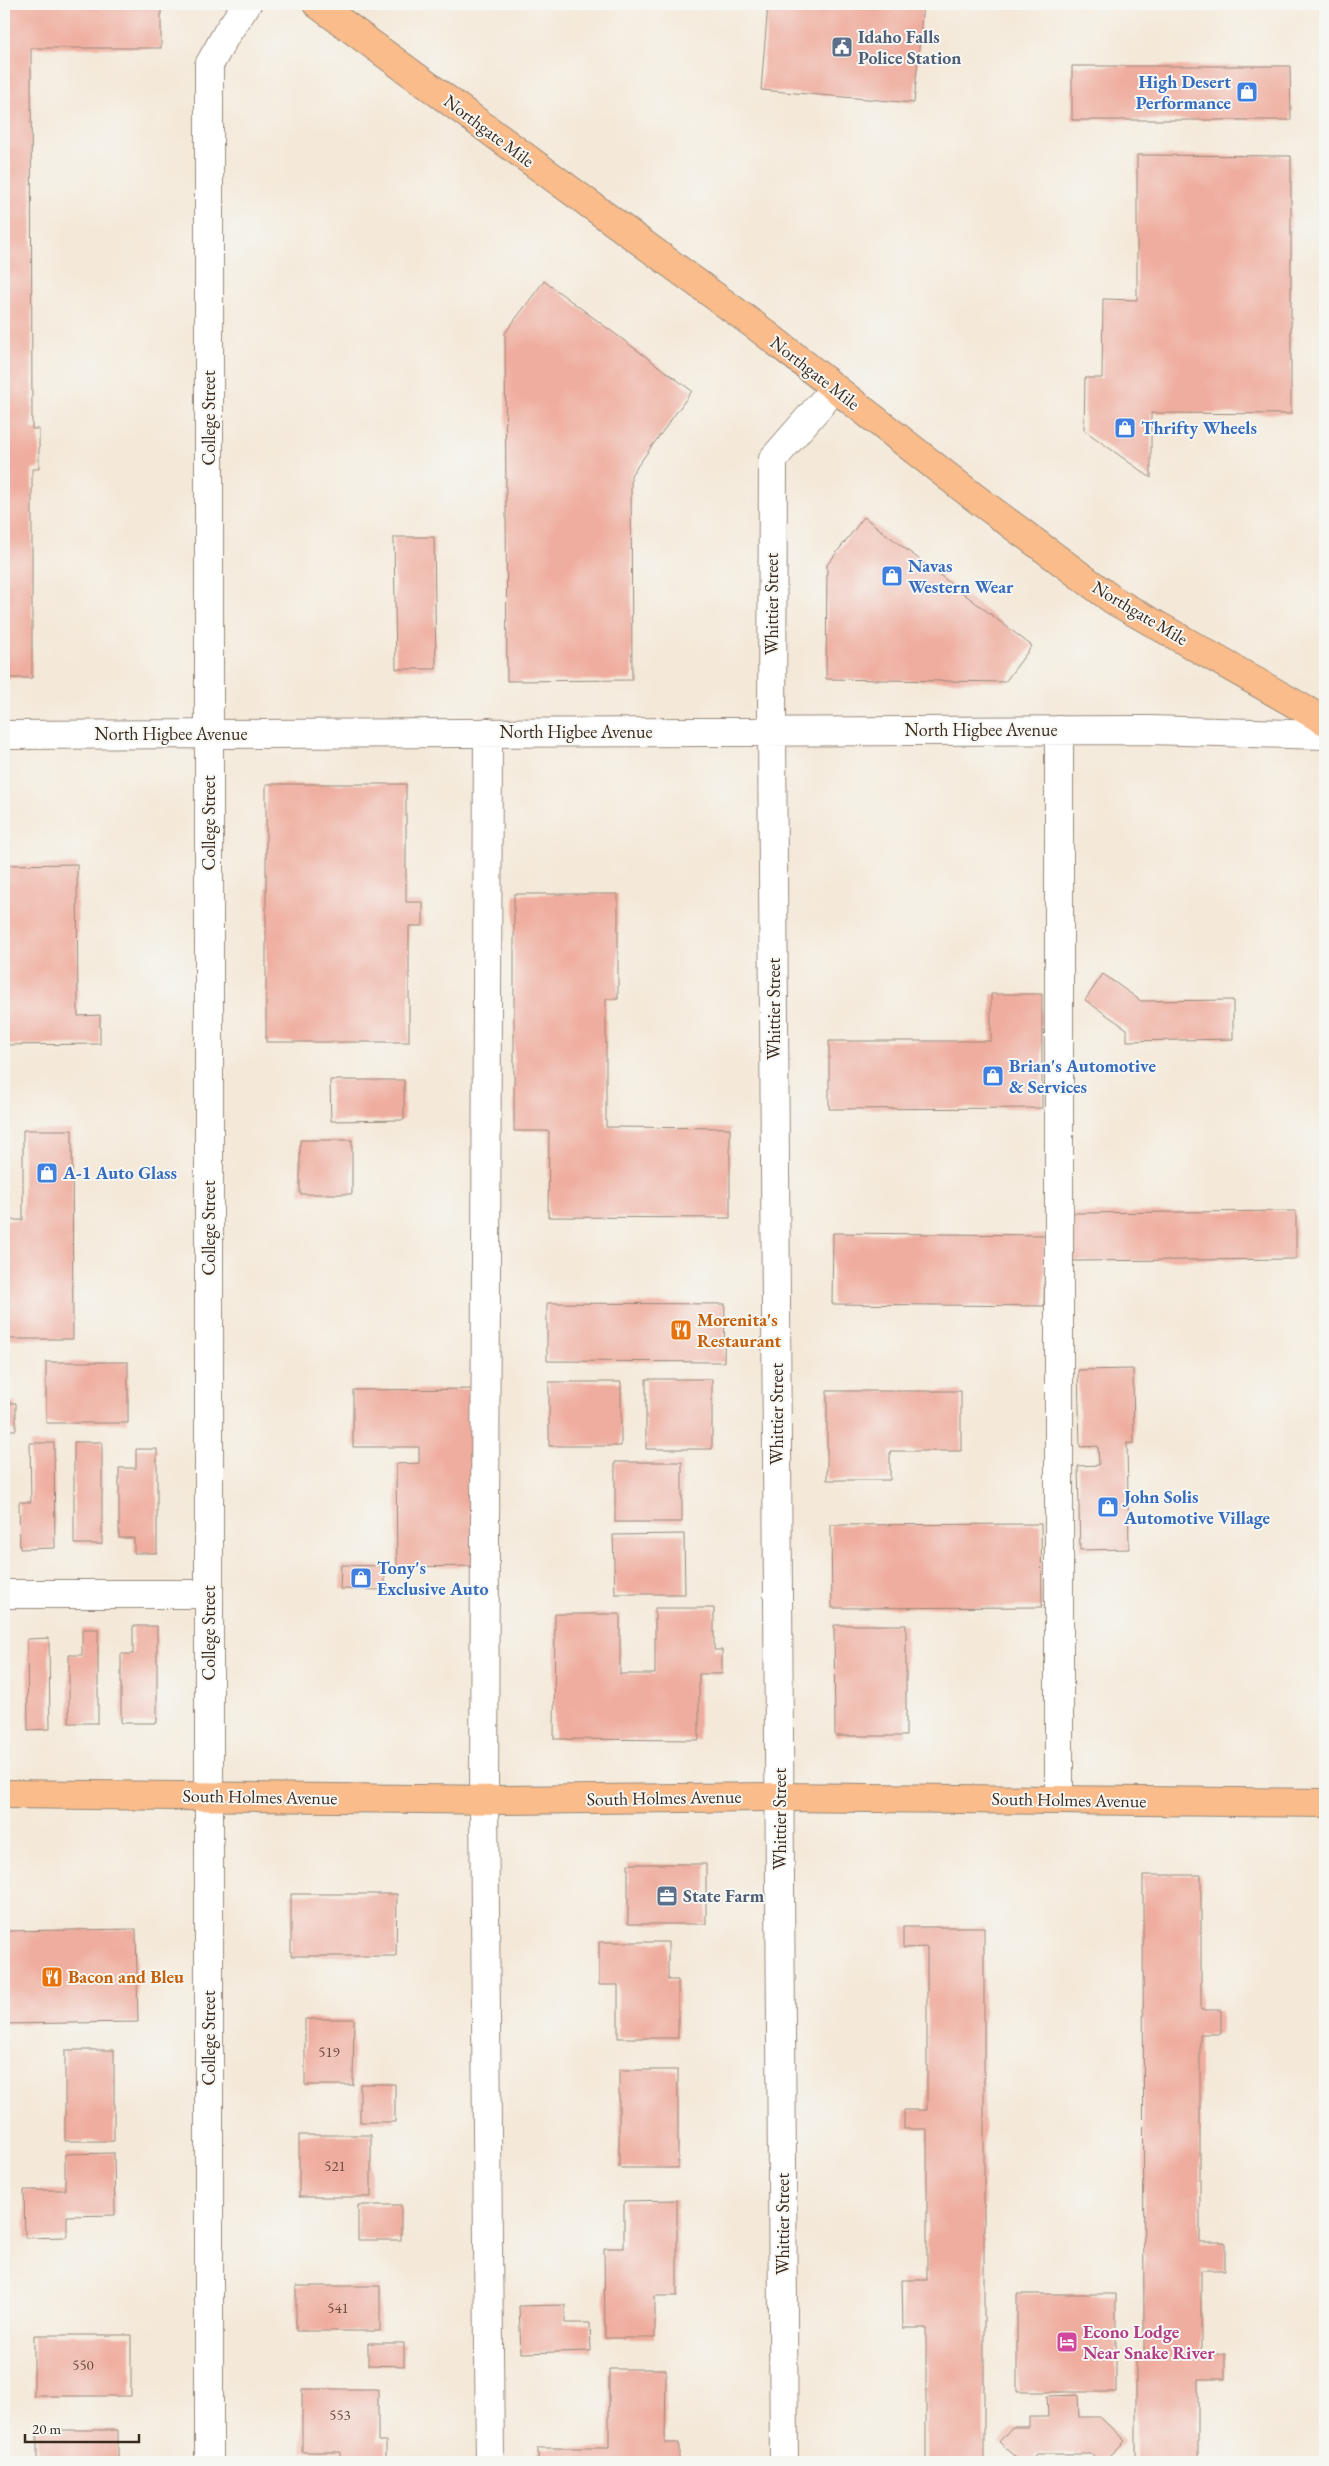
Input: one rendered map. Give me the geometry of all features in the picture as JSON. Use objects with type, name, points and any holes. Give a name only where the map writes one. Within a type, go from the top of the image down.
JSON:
[{"type":"main road","name":"Northgate Mile","points":[[317,4],[761,330],[974,497],[1113,600],[1325,721]]},
{"type":"main road","name":"South Holmes Avenue","points":[[4,1794],[484,1800],[780,1796],[1325,1803]]},
{"type":"street","name":"College Street","points":[[209,2462],[210,65],[227,33],[247,4]]},
{"type":"street","name":"Whittier Street","points":[[784,2462],[772,730],[773,459],[834,389]]},
{"type":"street","points":[[1059,730],[1059,1800]]},
{"type":"street","name":"North Higbee Avenue","points":[[4,734],[1149,730],[1325,735]]},
{"type":"street","points":[[488,732],[484,1800],[490,2462]]},
{"type":"street","points":[[4,1594],[209,1594]]},
{"type":"building","points":[[4,4],[161,4],[161,48],[31,48],[32,429],[39,429],[39,469],[32,469],[32,678],[4,678]]},
{"type":"building","name":"Idaho Falls Police Station","points":[[768,4],[923,4],[914,103],[761,90]]},
{"type":"building","points":[[1072,66],[1290,66],[1291,120],[1072,120]]},
{"type":"building","points":[[1137,155],[1291,156],[1291,414],[1151,413],[1151,478],[1084,430],[1085,378],[1102,378],[1103,299],[1137,300]]},
{"type":"building","points":[[544,281],[692,391],[631,475],[632,680],[507,681],[505,333]]},
{"type":"building","points":[[864,517],[1032,646],[1005,682],[826,679],[827,565]]},
{"type":"building","points":[[394,537],[434,537],[436,669],[396,669]]},
{"type":"building","points":[[266,784],[406,784],[406,902],[423,902],[423,926],[409,926],[409,1042],[266,1042]]},
{"type":"building","points":[[77,864],[78,1016],[100,1015],[100,1044],[4,1045],[4,865]]},
{"type":"building","points":[[514,894],[618,894],[618,999],[606,999],[606,1127],[730,1128],[730,1218],[548,1217],[549,1131],[514,1131]]},
{"type":"building","points":[[1103,974],[1141,1001],[1233,1000],[1233,1039],[1127,1041],[1127,1029],[1085,1000]]},
{"type":"building","points":[[991,994],[1042,994],[1042,1108],[829,1109],[829,1041],[991,1041]]},
{"type":"building","points":[[330,1080],[404,1080],[404,1120],[331,1121]]},
{"type":"building","points":[[23,1130],[72,1130],[73,1339],[4,1339],[4,1220],[23,1220]]},
{"type":"building","points":[[300,1140],[352,1140],[352,1194],[300,1194]]},
{"type":"building","points":[[1296,1211],[1296,1259],[1073,1261],[1073,1213]]},
{"type":"building","points":[[833,1233],[1045,1235],[1044,1306],[832,1304]]},
{"type":"building","points":[[547,1303],[725,1304],[724,1362],[547,1361]]},
{"type":"building","points":[[46,1362],[128,1362],[128,1423],[46,1423]]},
{"type":"building","points":[[1133,1369],[1134,1443],[1127,1443],[1129,1549],[1080,1550],[1078,1466],[1099,1465],[1098,1446],[1080,1447],[1078,1370]]},
{"type":"building","points":[[646,1379],[712,1379],[712,1449],[646,1449]]},
{"type":"building","points":[[549,1382],[621,1382],[621,1446],[549,1446]]},
{"type":"building","points":[[481,1389],[481,1566],[397,1567],[396,1464],[419,1463],[419,1447],[353,1447],[353,1390]]},
{"type":"building","points":[[827,1391],[961,1391],[961,1451],[890,1451],[890,1480],[827,1480]]},
{"type":"building","points":[[4,1403],[16,1403],[16,1430],[4,1430]]},
{"type":"building","points":[[74,1442],[102,1442],[102,1544],[74,1544]]},
{"type":"building","points":[[30,1443],[54,1443],[55,1548],[20,1549],[19,1502],[31,1502]]},
{"type":"building","points":[[136,1449],[157,1449],[157,1553],[134,1553],[134,1538],[119,1538],[119,1468],[136,1468]]},
{"type":"building","points":[[615,1462],[682,1462],[682,1522],[615,1522]]},
{"type":"building","points":[[1041,1524],[1042,1607],[832,1608],[831,1525]]},
{"type":"building","points":[[684,1534],[685,1594],[615,1594],[613,1535]]},
{"type":"building","points":[[341,1565],[385,1566],[385,1590],[340,1589]]},
{"type":"building","points":[[655,1608],[714,1608],[714,1650],[722,1650],[722,1674],[699,1674],[699,1740],[554,1739],[555,1614],[620,1614],[620,1674],[655,1674]]},
{"type":"building","points":[[834,1625],[906,1625],[906,1736],[835,1736]]},
{"type":"building","points":[[133,1626],[157,1626],[157,1723],[121,1723],[121,1654],[133,1654]]},
{"type":"building","points":[[82,1629],[98,1629],[98,1723],[69,1723],[69,1655],[82,1655]]},
{"type":"building","points":[[49,1638],[50,1729],[28,1730],[27,1639]]},
{"type":"building","points":[[628,1864],[706,1864],[706,1924],[628,1924]]},
{"type":"building","points":[[1143,1875],[1201,1875],[1201,2010],[1221,2010],[1221,2034],[1200,2034],[1200,2242],[1225,2242],[1225,2270],[1201,2270],[1201,2354],[1225,2354],[1225,2379],[1198,2379],[1198,2462],[1136,2462],[1136,2359],[1144,2359]]},
{"type":"building","points":[[291,1894],[397,1894],[396,1956],[291,1956]]},
{"type":"building","points":[[903,1927],[984,1927],[984,2462],[926,2462],[926,2328],[903,2328],[902,2280],[927,2280],[927,2129],[904,2129],[904,2110],[927,2110],[927,1947],[903,1948]]},
{"type":"building","points":[[136,1929],[138,2022],[4,2024],[4,1931]]},
{"type":"building","points":[[599,1942],[668,1942],[668,1980],[678,1980],[678,2038],[618,2038],[618,1985],[599,1985]]},
{"type":"building","points":[[305,2019],[354,2019],[353,2085],[305,2085]]},
{"type":"building","points":[[65,2050],[114,2050],[114,2141],[65,2141]]},
{"type":"building","points":[[619,2070],[678,2070],[678,2168],[619,2168]]},
{"type":"building","points":[[360,2084],[395,2084],[395,2122],[360,2122]]},
{"type":"building","points":[[299,2135],[371,2135],[371,2197],[299,2197]]},
{"type":"building","points":[[114,2153],[115,2215],[67,2216],[67,2237],[25,2238],[24,2190],[65,2190],[65,2154]]},
{"type":"building","points":[[677,2200],[677,2296],[655,2296],[655,2338],[605,2338],[604,2248],[624,2248],[624,2201]]},
{"type":"building","points":[[358,2205],[401,2205],[401,2240],[358,2240]]},
{"type":"building","points":[[296,2286],[380,2286],[380,2331],[296,2331]]},
{"type":"building","points":[[1017,2294],[1116,2294],[1116,2392],[1017,2392]]},
{"type":"building","points":[[565,2305],[565,2323],[590,2323],[591,2351],[521,2353],[519,2306]]},
{"type":"building","points":[[34,2335],[131,2335],[131,2396],[34,2396]]},
{"type":"building","points":[[368,2343],[404,2343],[404,2366],[368,2365]]},
{"type":"building","points":[[609,2369],[666,2369],[665,2443],[679,2443],[679,2462],[538,2462],[538,2448],[609,2448]]},
{"type":"building","points":[[302,2389],[378,2389],[378,2441],[386,2441],[386,2462],[340,2462],[340,2452],[302,2452]]},
{"type":"building","points":[[1078,2395],[1079,2417],[1100,2417],[1125,2441],[1104,2462],[1099,2462],[1091,2454],[1036,2454],[1029,2462],[1022,2462],[999,2442],[1012,2427],[1029,2427],[1029,2417],[1048,2417],[1047,2396]]},
{"type":"building","points":[[37,2430],[118,2430],[118,2462],[37,2462]]},
{"type":"place","name":"Idaho Falls Police Station","points":[[842,47]]},
{"type":"place","name":"High Desert Performance","points":[[1247,92]]},
{"type":"place","name":"Thrifty Wheels","points":[[1125,428]]},
{"type":"place","name":"Navas Western Wear","points":[[892,576]]},
{"type":"place","name":"Brian's Automotive & Services","points":[[993,1076]]},
{"type":"place","name":"A-1 Auto Glass","points":[[47,1173]]},
{"type":"place","name":"Morenita's Restaurant","points":[[681,1330]]},
{"type":"place","name":"John Solis Automotive Village","points":[[1108,1507]]},
{"type":"place","name":"Tony's Exclusive Auto","points":[[361,1578]]},
{"type":"place","name":"State Farm","points":[[667,1896]]},
{"type":"place","name":"Bacon and Bleu","points":[[52,1977]]},
{"type":"place","name":"Econo Lodge Near Snake River","points":[[1067,2342]]}]
